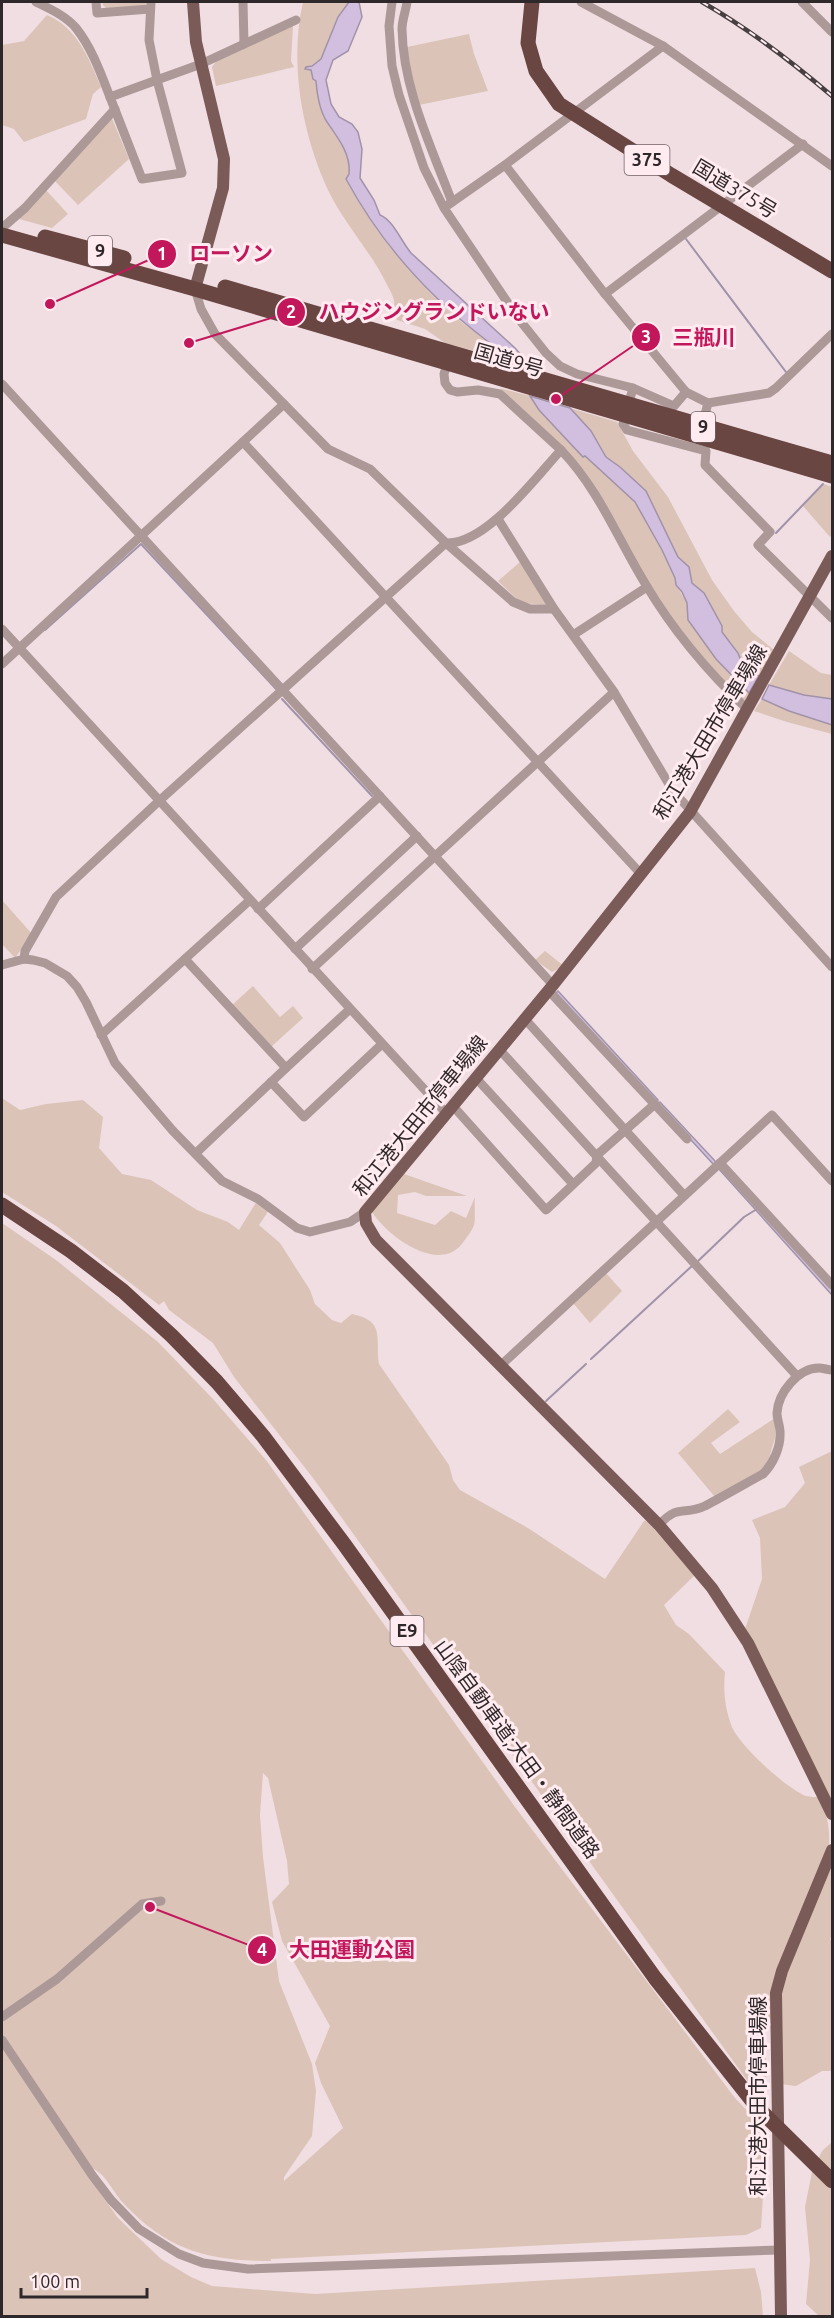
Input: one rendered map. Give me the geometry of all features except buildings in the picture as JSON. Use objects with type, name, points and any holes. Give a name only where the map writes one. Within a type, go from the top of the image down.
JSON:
[{"type":"highway","name":"国道375号","points":[[532,2],[528,43],[536,71],[559,104],[721,206],[832,271]]},
{"type":"highway","name":"国道9号","points":[[2,229],[452,360],[574,389],[627,411],[700,432],[832,476]]},
{"type":"highway","name":"国道9号","points":[[452,360],[471,370],[598,408],[627,411]]},
{"type":"highway","name":"国道9号","points":[[700,432],[832,463]]},
{"type":"highway","name":"山陰自動車道;大田・静間道路","points":[[2,1205],[71,1251],[123,1291],[217,1382],[263,1436],[344,1544],[656,1978],[758,2108],[832,2181]]},
{"type":"main road","points":[[194,2],[196,42],[224,159],[223,188],[196,284]]},
{"type":"main road","name":"和江港大田市停車場線","points":[[832,556],[690,812],[551,987],[365,1212],[366,1222],[376,1240],[659,1525],[712,1588],[742,1634],[832,1814]]},
{"type":"main road","name":"和江港大田市停車場線","points":[[781,2316],[776,1993],[782,1971],[832,1850]]},
{"type":"street","points":[[36,2],[76,28],[94,57],[142,179],[182,173],[157,80],[149,40],[150,5],[97,13],[96,2]]},
{"type":"street","points":[[243,2],[244,44]]},
{"type":"street","points":[[392,2],[389,26],[392,66],[399,95],[424,168],[433,189],[448,205],[518,318],[546,353],[560,366],[577,374],[633,388],[674,406],[686,392]]},
{"type":"street","points":[[407,2],[402,26],[405,63],[448,205]]},
{"type":"street","points":[[581,2],[663,46],[832,166]]},
{"type":"street","points":[[802,2],[832,32]]},
{"type":"street","points":[[110,97],[201,64],[296,20]]},
{"type":"street","points":[[448,205],[663,46]]},
{"type":"street","points":[[2,229],[25,208],[115,109]]},
{"type":"street","points":[[605,294],[803,144]]},
{"type":"street","points":[[505,165],[605,294],[686,392],[708,403],[769,393],[832,334]]},
{"type":"street","points":[[196,284],[201,309],[215,334],[328,449],[370,469],[446,543],[513,602],[530,609],[554,609]]},
{"type":"street","points":[[452,360],[444,374],[445,383],[450,390],[457,392],[478,390],[500,394],[580,470],[594,490],[647,587],[694,654],[749,706]]},
{"type":"street","points":[[2,384],[284,689],[687,1139]]},
{"type":"street","points":[[633,388],[623,424],[627,430],[706,451],[705,465],[770,532],[758,545],[832,618]]},
{"type":"street","points":[[700,432],[708,403]]},
{"type":"street","points":[[2,664],[284,404]]},
{"type":"street","points":[[243,442],[641,874]]},
{"type":"street","points":[[24,959],[24,951],[56,897],[159,801],[446,543],[455,543],[498,519],[561,450]]},
{"type":"street","points":[[498,519],[554,609],[614,692],[673,792],[832,967]]},
{"type":"street","points":[[573,635],[647,587]]},
{"type":"street","points":[[2,629],[382,1044],[450,1110],[546,1210],[596,1163],[597,1155],[655,1104]]},
{"type":"street","points":[[312,969],[614,692]]},
{"type":"street","points":[[258,909],[380,796]]},
{"type":"street","points":[[295,949],[417,836]]},
{"type":"street","points":[[100,1035],[250,900]]},
{"type":"street","points":[[2,965],[24,959],[45,963],[67,976],[86,1002],[100,1035],[116,1063],[173,1131],[222,1181],[258,1199],[297,1228],[310,1232],[350,1222],[365,1212]]},
{"type":"street","points":[[185,959],[286,1068]]},
{"type":"street","points":[[196,1153],[350,1009]]},
{"type":"street","points":[[524,1018],[682,1193]]},
{"type":"street","points":[[271,1082],[304,1117],[382,1044]]},
{"type":"street","points":[[500,1049],[797,1376]]},
{"type":"street","points":[[476,1078],[573,1184]]},
{"type":"street","points":[[500,1366],[772,1115],[832,1181]]},
{"type":"street","points":[[720,1163],[832,1285]]},
{"type":"street","points":[[659,1525],[676,1510],[702,1507],[763,1474],[771,1466],[780,1433],[777,1413],[780,1399],[786,1388],[797,1376],[817,1368],[832,1370]]},
{"type":"street","points":[[2,2017],[57,1979],[142,1904],[161,1902]]},
{"type":"street","points":[[2,2040],[111,2200],[140,2229],[179,2254],[202,2264],[248,2268],[779,2250]]},
{"type":"shaded area","points":[[102,2],[147,2],[144,7],[106,8]]},
{"type":"shaded area","points":[[303,2],[349,2],[338,17],[321,59],[306,69],[311,70],[325,118],[347,156],[350,164],[346,179],[357,199],[395,254],[425,288],[458,319],[500,349],[512,361],[445,343],[425,329],[397,320],[392,313],[394,302],[391,292],[378,268],[334,202],[311,145],[300,98],[298,73],[297,49]]},
{"type":"shaded area","points":[[349,2],[359,2],[362,17],[348,51],[333,60],[326,80],[331,104],[339,117],[352,124],[358,132],[362,149],[360,178],[374,200],[380,215],[393,226],[411,253],[515,348],[532,367],[503,353],[444,305],[425,286],[374,225],[346,179],[349,167],[346,153],[322,113],[316,81],[313,79],[311,70],[305,69],[321,59],[338,17]]},
{"type":"shaded area","points":[[47,15],[66,27],[81,45],[101,87],[93,94],[86,119],[24,142],[14,129],[2,125],[2,45],[24,41]]},
{"type":"shaded area","points":[[293,26],[291,61],[294,67],[216,86],[212,67],[217,60]]},
{"type":"shaded area","points":[[469,34],[488,91],[419,105],[411,78],[407,47]]},
{"type":"shaded area","points":[[111,116],[129,159],[78,205],[54,180]]},
{"type":"shaded area","points":[[45,189],[68,214],[52,228],[19,219]]},
{"type":"shaded area","points":[[500,388],[530,396],[539,410],[635,502],[662,550],[676,585],[687,603],[689,614],[716,659],[749,693],[745,701],[717,676],[657,599],[597,492],[531,418]]},
{"type":"shaded area","points":[[530,396],[570,408],[591,431],[606,457],[646,491],[678,557],[689,567],[692,583],[704,593],[722,626],[722,632],[738,653],[744,669],[759,676],[749,693],[716,659],[688,620],[687,603],[676,585],[662,550],[635,502],[585,456],[583,457],[539,410]]},
{"type":"shaded area","points":[[570,408],[617,422],[633,451],[668,497],[712,580],[752,632],[774,650],[759,676],[744,669],[738,653],[722,632],[704,593],[692,583],[689,567],[678,557],[646,491],[606,457],[591,431]]},
{"type":"shaded area","points":[[824,484],[832,487],[832,533],[830,537],[803,506]]},
{"type":"shaded area","points":[[520,562],[548,605],[521,603],[498,581]]},
{"type":"shaded area","points":[[789,651],[821,673],[832,675],[832,699],[804,695],[769,685]]},
{"type":"shaded area","points":[[769,685],[804,695],[832,699],[832,725],[789,711],[762,699]]},
{"type":"shaded area","points":[[762,699],[789,711],[832,725],[832,734],[754,711]]},
{"type":"shaded area","points":[[2,900],[32,934],[15,958],[2,944]]},
{"type":"shaded area","points":[[545,951],[564,966],[552,972],[535,960]]},
{"type":"shaded area","points":[[253,986],[280,1017],[293,1006],[303,1018],[271,1047],[232,1005]]},
{"type":"shaded area","points":[[558,991],[658,1100],[656,1102],[556,993]]},
{"type":"shaded area","points":[[2,1098],[20,1110],[46,1104],[83,1100],[103,1117],[99,1148],[122,1174],[151,1180],[197,1210],[228,1222],[239,1230],[257,1201],[269,1210],[259,1225],[280,1243],[310,1290],[315,1304],[332,1320],[341,1323],[352,1314],[363,1317],[374,1326],[378,1339],[379,1364],[449,1465],[453,1480],[460,1490],[528,1528],[605,1579],[644,1521],[648,1520],[695,1575],[664,1605],[676,1625],[689,1634],[725,1672],[726,1707],[732,1727],[744,1745],[776,1776],[798,1792],[806,1796],[820,1797],[828,1825],[828,1853],[765,2035],[767,2108],[313,1478],[234,1377],[213,1343],[169,1310],[164,1301],[159,1305],[56,1226],[2,1192]]},
{"type":"shaded area","points":[[660,1102],[716,1162],[714,1165],[658,1104]]},
{"type":"shaded area","points":[[718,1168],[722,1168],[832,1289],[832,1295]]},
{"type":"shaded area","points":[[404,1174],[467,1196],[426,1196],[415,1192],[398,1195],[397,1213],[435,1225],[451,1211],[466,1218],[475,1197],[474,1225],[471,1232],[454,1251],[442,1255],[429,1254],[415,1249],[390,1232],[372,1212]]},
{"type":"shaded area","points":[[2,1223],[56,1260],[158,1342],[213,1399],[266,1460],[515,1807],[735,2098],[767,2132],[761,2228],[746,2235],[271,2259],[271,2261],[228,2259],[191,2250],[174,2243],[141,2221],[119,2198],[102,2175],[80,2164],[118,2218],[161,2259],[191,2277],[212,2286],[315,2294],[755,2268],[761,2292],[763,2316],[2,2316]],"holes":[[[263,1773],[268,1778],[287,1861],[289,1884],[272,1902],[282,1941],[330,2026],[315,2063],[321,2083],[343,2128],[284,2181],[284,2177],[312,2136],[316,2091],[312,2064],[279,1981],[260,1815]]]},
{"type":"shaded area","points":[[605,1272],[622,1291],[590,1323],[573,1303]]},
{"type":"shaded area","points":[[728,1409],[740,1422],[711,1443],[720,1454],[775,1418],[775,1438],[766,1468],[715,1497],[678,1453]]},
{"type":"shaded area","points":[[832,1451],[832,1802],[745,1629],[762,1579],[760,1538],[752,1520],[785,1507],[805,1483],[799,1467]]},
{"type":"shaded area","points":[[832,1863],[832,1935],[830,1939],[832,1943],[832,2071],[822,2071],[796,2086],[780,2084],[782,1986]]},
{"type":"shaded area","points":[[832,2142],[832,2316],[819,2316],[806,2304],[810,2260],[805,2207],[812,2172],[822,2151]]},
{"type":"waterway","points":[[686,239],[786,372]]},
{"type":"waterway","points":[[776,533],[823,484]]},
{"type":"waterway","points":[[45,630],[141,544],[276,689]]},
{"type":"waterway","points":[[282,699],[372,796]]},
{"type":"waterway","points":[[696,1263],[744,1217],[757,1209]]},
{"type":"waterway","points":[[591,1359],[693,1265]]},
{"type":"waterway","points":[[546,1401],[586,1364]]},
{"type":"railway","points":[[702,2],[769,46],[832,96]]},
{"type":"place","name":"ローソン","points":[[50,304]]},
{"type":"place","name":"ハウジングランドいない","points":[[189,343]]},
{"type":"place","name":"三瓶川","points":[[556,399]]},
{"type":"place","name":"大田運動公園","points":[[150,1907]]}]
